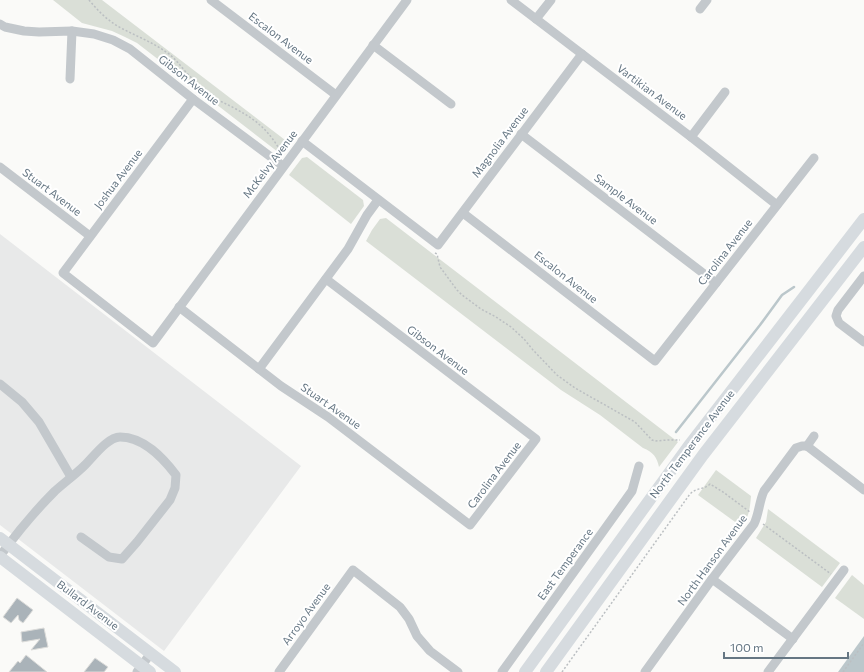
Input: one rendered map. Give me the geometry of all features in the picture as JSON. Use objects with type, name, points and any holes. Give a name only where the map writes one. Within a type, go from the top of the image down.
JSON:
[{"type":"main road","name":"North Temperance Avenue","points":[[525,672],[688,447],[864,219]]},
{"type":"main road","name":"North Temperance Avenue","points":[[546,672],[703,456],[864,247]]},
{"type":"main road","name":"Bullard Avenue","points":[[4,541],[176,672]]},
{"type":"main road","name":"Bullard Avenue","points":[[0,556],[143,670]]},
{"type":"street","name":"Escalon Avenue","points":[[211,0],[336,96]]},
{"type":"street","name":"Vartikian Avenue","points":[[512,0],[777,205]]},
{"type":"street","points":[[536,19],[551,0]]},
{"type":"street","points":[[700,9],[707,0]]},
{"type":"street","name":"McKelvy Avenue","points":[[153,342],[336,96],[403,2]]},
{"type":"street","name":"Gibson Avenue","points":[[0,24],[5,27],[24,31],[72,31],[94,34],[112,40],[130,49],[193,99],[283,166]]},
{"type":"street","points":[[70,79],[72,31]]},
{"type":"street","points":[[373,45],[451,104]]},
{"type":"street","name":"Magnolia Avenue","points":[[435,248],[582,54]]},
{"type":"street","points":[[690,137],[725,92]]},
{"type":"street","name":"Joshua Avenue","points":[[153,342],[63,273],[193,99]]},
{"type":"street","name":"Sample Avenue","points":[[521,134],[716,283]]},
{"type":"street","points":[[302,141],[378,200],[435,248]]},
{"type":"street","name":"Carolina Avenue","points":[[655,361],[814,158]]},
{"type":"street","name":"Stuart Avenue","points":[[0,167],[90,236]]},
{"type":"street","points":[[259,369],[348,249],[367,215],[378,200]]},
{"type":"street","name":"Escalon Avenue","points":[[463,212],[655,361]]},
{"type":"street","points":[[864,276],[838,310],[836,316],[839,323],[864,342]]},
{"type":"street","name":"Gibson Avenue","points":[[326,279],[536,439]]},
{"type":"street","name":"Stuart Avenue","points":[[179,308],[281,386],[341,426],[470,526]]},
{"type":"street","points":[[0,384],[22,402],[39,422],[71,477]]},
{"type":"street","points":[[814,436],[807,446],[864,490]]},
{"type":"street","points":[[0,556],[4,541],[84,466],[107,442],[119,437],[133,438],[147,446],[168,465],[176,475],[175,488],[170,500],[138,542],[122,559],[109,557],[81,537]]},
{"type":"street","name":"Carolina Avenue","points":[[470,526],[536,439]]},
{"type":"street","name":"North Hanson Avenue","points":[[645,672],[712,579],[754,524],[764,491],[796,448],[807,446]]},
{"type":"street","name":"East Temperance","points":[[502,672],[632,491],[639,466]]},
{"type":"street","name":"Arroyo Avenue","points":[[281,671],[353,570],[400,608],[409,619],[416,636],[430,651],[458,672]]},
{"type":"street","points":[[768,672],[844,570]]},
{"type":"street","points":[[712,579],[793,638]]},
{"type":"street","points":[[143,670],[151,653]]},
{"type":"path","points":[[89,0],[109,20],[120,28],[167,52],[205,91],[216,99],[256,121],[269,134],[282,152],[285,150]]},
{"type":"path","points":[[435,248],[440,267],[462,295],[481,309],[511,327],[557,375],[575,388],[625,415],[635,422],[652,440],[680,440]]},
{"type":"path","points":[[562,672],[693,491],[710,484],[750,513]]},
{"type":"path","points":[[763,524],[837,580]]},
{"type":"path","points":[[843,672],[864,643]]},
{"type":"shaded area","points":[[53,0],[102,0],[289,143],[283,151],[278,152],[137,43],[112,31],[82,23]]},
{"type":"shaded area","points":[[307,157],[363,200],[364,206],[351,224],[289,175],[302,158]]},
{"type":"shaded area","points":[[386,218],[678,442],[659,467],[656,458],[652,453],[643,448],[600,415],[561,390],[366,241],[380,219]]},
{"type":"shaded area","points":[[0,234],[301,466],[164,651],[0,525]]},
{"type":"shaded area","points":[[716,470],[751,496],[749,512],[742,527],[698,495]]},
{"type":"shaded area","points":[[768,509],[840,563],[822,587],[756,538],[766,522]]},
{"type":"shaded area","points":[[852,575],[864,585],[864,619],[835,598]]},
{"type":"shaded area","points":[[864,636],[864,672],[838,672]]},
{"type":"building","points":[[17,598],[33,610],[23,623],[19,620],[18,615],[11,623],[3,617]]},
{"type":"building","points":[[44,628],[48,647],[31,650],[40,639],[22,642],[21,632]]},
{"type":"building","points":[[26,655],[47,672],[9,672],[18,661],[20,663]]},
{"type":"building","points":[[95,658],[108,667],[104,672],[84,672]]},
{"type":"waterway","points":[[676,432],[782,295],[794,287]]}]
